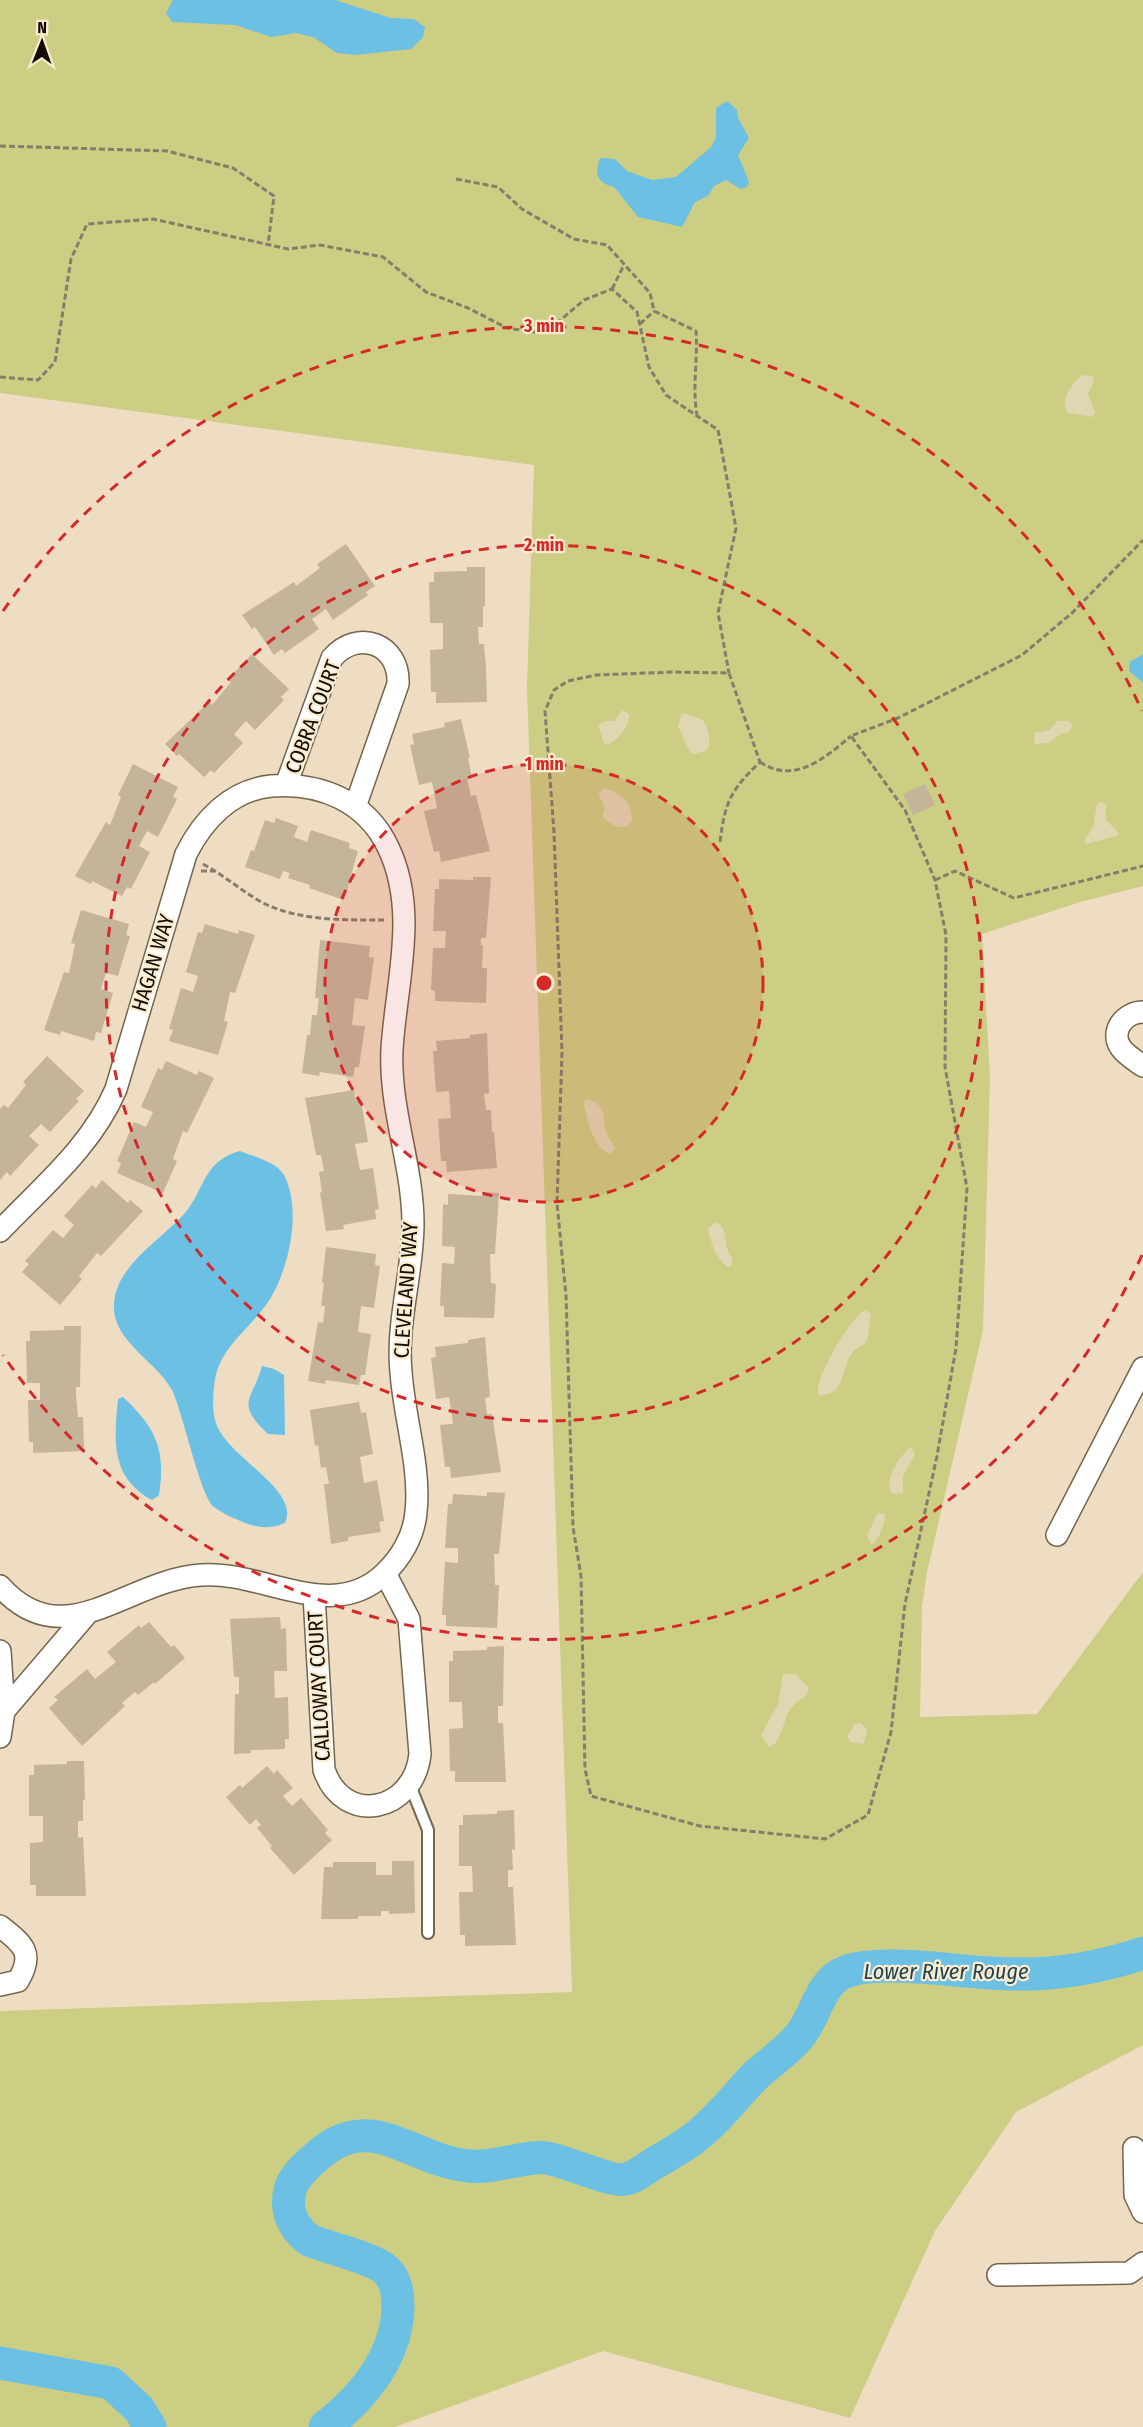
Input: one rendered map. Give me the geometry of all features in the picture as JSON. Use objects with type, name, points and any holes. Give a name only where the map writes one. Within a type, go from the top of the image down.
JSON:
[{"type":"street","name":"COBRA COURT","points":[[286,785],[332,658],[348,645],[366,642],[375,644],[391,656],[397,665],[398,684],[355,807]]},
{"type":"street","name":"HAGAN WAY","points":[[0,1231],[85,1143],[111,1100],[207,820],[224,805],[255,790],[286,785],[323,790],[355,807]]},
{"type":"street","name":"CLEVELAND WAY","points":[[0,1586],[26,1610],[51,1617],[86,1615],[159,1583],[201,1575],[239,1576],[314,1595],[347,1594],[375,1582],[385,1573],[400,1556],[411,1536],[416,1515],[417,1493],[401,1372],[400,1345],[413,1223],[393,1095],[392,1072],[405,939],[401,889],[388,847],[375,826],[355,807]]},
{"type":"street","points":[[1143,1012],[1129,1014],[1125,1017],[1119,1026],[1118,1037],[1124,1051],[1143,1066]]},
{"type":"street","points":[[1057,1535],[1143,1368]]},
{"type":"street","points":[[385,1573],[406,1610],[413,1642],[420,1754],[417,1772],[410,1785]]},
{"type":"street","name":"CALLOWAY COURT","points":[[314,1595],[321,1760],[327,1779],[332,1788],[348,1800],[372,1806],[392,1801],[410,1785]]},
{"type":"street","name":"CLEVELAND WAY","points":[[4,1711],[86,1615]]},
{"type":"street","points":[[0,1651],[4,1711],[0,1737]]},
{"type":"street","points":[[0,1926],[15,1938],[26,1952],[26,1967],[18,1981],[0,1985]]},
{"type":"street","points":[[1134,2148],[1135,2194],[1143,2212]]},
{"type":"street","points":[[998,2275],[1129,2273],[1143,2263]]},
{"type":"lane","points":[[410,1785],[428,1830],[429,1934]]},
{"type":"path","points":[[0,146],[167,151],[233,168],[274,196],[268,245]]},
{"type":"path","points":[[456,179],[498,187],[522,209],[574,239],[607,245],[650,293],[654,311]]},
{"type":"path","points":[[0,377],[38,380],[55,362],[71,259],[87,224],[153,219],[288,249],[320,245],[383,257],[426,292],[468,308],[507,328],[534,332],[557,323],[584,300],[612,289],[624,265]]},
{"type":"path","points":[[612,289],[637,312],[649,367],[666,394],[718,430],[736,528],[718,613],[729,673],[760,762],[772,770],[786,772],[812,765],[851,736],[898,718],[1022,655],[1072,613],[1143,540]]},
{"type":"path","points":[[640,325],[654,311]]},
{"type":"path","points":[[654,311],[696,331],[698,354],[693,392],[697,416]]},
{"type":"path","points":[[729,673],[674,672],[596,675],[568,681],[554,690],[545,711],[554,832],[561,1052],[557,1203],[566,1296],[573,1527],[581,1576],[585,1769],[591,1796],[700,1826],[825,1839],[868,1815],[891,1732],[905,1604],[937,1456],[956,1348],[967,1188],[945,1067],[946,935],[935,880],[905,810],[851,736]]},
{"type":"path","points":[[720,842],[724,812],[737,783],[760,762]]},
{"type":"path","points":[[191,863],[217,871],[263,903],[283,911],[331,918],[403,920]]},
{"type":"path","points":[[191,863],[217,871]]},
{"type":"path","points":[[935,880],[955,871],[1014,897],[1143,866]]},
{"type":"green space","points":[[0,0],[1143,0],[1143,886],[1080,902],[982,934],[990,1076],[983,1330],[927,1572],[922,1606],[920,1717],[1037,1714],[1143,1572],[1143,2045],[1016,2112],[935,2231],[850,2418],[603,2351],[395,2427],[0,2427],[0,2011],[572,1992],[527,687],[534,465],[0,393]]},
{"type":"sand","points":[[1082,375],[1092,376],[1094,381],[1088,394],[1095,413],[1092,417],[1068,413],[1066,408],[1068,392]]},
{"type":"sand","points":[[623,710],[629,714],[628,724],[612,742],[608,745],[604,744],[598,725],[604,721],[614,721]]},
{"type":"sand","points":[[684,713],[704,723],[708,730],[709,740],[706,751],[692,754],[688,748],[678,727]]},
{"type":"sand","points":[[1058,721],[1069,721],[1073,726],[1069,732],[1060,734],[1049,743],[1034,744],[1035,733],[1049,730]]},
{"type":"sand","points":[[604,788],[621,796],[628,803],[632,821],[626,827],[616,827],[602,817],[605,807],[598,794]]},
{"type":"sand","points":[[1100,802],[1106,804],[1106,820],[1119,833],[1117,836],[1086,844],[1084,841],[1093,827],[1097,804]]},
{"type":"sand","points":[[585,1099],[598,1104],[603,1112],[607,1134],[615,1148],[610,1154],[604,1151],[595,1140],[587,1119]]},
{"type":"sand","points":[[717,1222],[723,1229],[727,1249],[733,1258],[731,1266],[727,1267],[723,1263],[712,1244],[708,1228]]},
{"type":"sand","points":[[865,1310],[871,1314],[867,1341],[852,1353],[842,1380],[834,1391],[819,1395],[818,1388],[826,1365],[842,1337]]},
{"type":"sand","points":[[911,1447],[915,1454],[903,1476],[903,1493],[893,1494],[889,1485],[892,1472],[898,1461]]},
{"type":"sand","points":[[878,1513],[885,1514],[884,1522],[879,1535],[871,1545],[867,1535]]},
{"type":"sand","points":[[783,1674],[795,1674],[809,1688],[807,1695],[793,1706],[787,1716],[776,1743],[769,1747],[761,1735],[778,1704]]},
{"type":"sand","points":[[861,1723],[867,1729],[864,1744],[850,1742],[847,1736],[855,1724]]},
{"type":"water","points":[[173,0],[335,0],[391,18],[414,19],[425,27],[423,37],[411,49],[356,55],[337,53],[313,37],[296,33],[271,37],[235,25],[172,22],[166,13]]},
{"type":"water","points":[[727,101],[737,110],[738,118],[749,138],[738,155],[749,182],[747,187],[741,189],[726,180],[714,186],[708,196],[695,202],[682,227],[638,217],[614,187],[604,183],[598,177],[597,169],[600,158],[615,159],[627,171],[652,180],[676,177],[711,147],[716,138],[716,108]]},
{"type":"water","points":[[1143,654],[1143,683],[1129,671],[1130,662]]},
{"type":"water","points":[[240,1151],[276,1166],[284,1175],[290,1189],[292,1224],[286,1260],[274,1292],[259,1314],[229,1348],[218,1368],[213,1410],[221,1434],[282,1497],[287,1510],[285,1523],[270,1527],[245,1523],[224,1514],[213,1506],[197,1470],[172,1390],[165,1379],[127,1340],[115,1318],[116,1291],[122,1278],[141,1254],[185,1213],[212,1169],[228,1156]]},
{"type":"water","points":[[262,1366],[284,1375],[285,1435],[268,1434],[251,1415],[249,1401]]},
{"type":"water","points":[[123,1397],[144,1419],[156,1440],[161,1479],[159,1495],[152,1500],[138,1491],[128,1480],[118,1456],[116,1429],[118,1399]]},
{"type":"building","points":[[346,544],[375,586],[366,592],[368,595],[333,620],[326,609],[312,619],[319,629],[285,653],[282,649],[274,655],[255,627],[252,629],[242,615],[294,582],[296,586],[320,568],[317,564]]},
{"type":"building","points":[[467,567],[485,567],[483,627],[478,627],[479,644],[484,644],[487,702],[436,703],[436,692],[431,692],[430,650],[443,649],[443,623],[430,623],[429,582],[434,582],[434,572],[467,571]]},
{"type":"building","points":[[252,654],[289,689],[281,697],[284,700],[255,730],[246,721],[234,734],[243,743],[214,773],[211,770],[204,777],[165,744],[209,702],[212,705],[231,682],[228,679]]},
{"type":"building","points":[[461,719],[472,778],[467,779],[471,796],[476,795],[490,851],[441,862],[439,851],[434,852],[424,811],[437,808],[432,782],[419,785],[410,745],[414,744],[412,734],[445,727],[444,723]]},
{"type":"building","points":[[133,764],[178,787],[173,797],[177,799],[158,837],[147,831],[139,846],[150,852],[131,889],[127,887],[122,896],[92,881],[91,884],[75,876],[106,822],[110,825],[121,797],[118,795]]},
{"type":"building","points":[[925,784],[935,805],[913,815],[903,794]]},
{"type":"building","points":[[276,818],[298,826],[294,837],[307,842],[311,830],[350,843],[349,848],[358,851],[344,900],[288,878],[290,873],[283,871],[280,879],[245,867],[251,850],[254,851],[265,820],[274,823]]},
{"type":"building","points":[[473,877],[491,877],[486,938],[481,938],[482,968],[487,968],[486,1003],[435,1001],[435,991],[431,990],[433,948],[445,948],[446,931],[433,931],[435,889],[439,889],[439,879],[473,880]]},
{"type":"building","points":[[81,910],[129,924],[126,935],[130,936],[118,976],[106,973],[101,989],[113,993],[101,1033],[96,1032],[94,1041],[61,1031],[60,1035],[44,1030],[64,972],[69,973],[75,944],[71,943]]},
{"type":"building","points":[[205,924],[238,934],[239,930],[255,935],[235,993],[230,992],[224,1021],[228,1022],[218,1055],[169,1041],[173,1030],[169,1029],[181,988],[193,992],[198,976],[186,972],[198,932],[202,933]]},
{"type":"building","points":[[320,940],[370,946],[369,957],[374,958],[368,1000],[355,998],[352,1025],[365,1026],[359,1067],[355,1067],[353,1077],[320,1072],[319,1076],[302,1073],[312,1015],[317,1015],[319,998],[315,998]]},
{"type":"building","points":[[487,1033],[489,1093],[484,1094],[486,1110],[491,1110],[497,1168],[447,1172],[446,1161],[441,1161],[438,1119],[451,1118],[449,1091],[436,1092],[433,1051],[437,1051],[436,1041],[470,1038],[470,1035]]},
{"type":"building","points":[[47,1056],[84,1091],[76,1099],[79,1101],[50,1132],[41,1124],[29,1136],[39,1145],[10,1176],[7,1172],[0,1180],[0,1109],[4,1105],[8,1108],[26,1085],[23,1082]]},
{"type":"building","points":[[166,1061],[197,1075],[199,1071],[214,1078],[187,1133],[183,1131],[173,1159],[177,1161],[163,1193],[117,1173],[121,1163],[117,1161],[134,1122],[146,1127],[153,1112],[141,1107],[158,1068],[162,1070]]},
{"type":"building","points":[[354,1090],[356,1101],[361,1100],[368,1142],[355,1144],[360,1170],[373,1168],[379,1209],[375,1210],[376,1219],[343,1225],[344,1229],[326,1231],[319,1172],[324,1171],[321,1155],[316,1155],[305,1098]]},
{"type":"building","points":[[102,1180],[128,1203],[130,1200],[143,1211],[101,1256],[97,1253],[79,1276],[82,1279],[60,1305],[22,1272],[29,1264],[25,1261],[53,1230],[63,1238],[74,1225],[64,1216],[92,1185],[96,1188]]},
{"type":"building","points":[[482,1192],[499,1193],[495,1254],[490,1254],[491,1283],[496,1284],[494,1318],[444,1317],[444,1306],[440,1306],[442,1263],[454,1264],[455,1247],[442,1246],[443,1204],[448,1205],[448,1194],[482,1196]]},
{"type":"building","points":[[326,1247],[376,1254],[375,1265],[380,1266],[374,1308],[361,1306],[358,1332],[371,1334],[365,1375],[361,1375],[359,1385],[326,1380],[325,1384],[308,1381],[318,1322],[323,1323],[325,1306],[321,1306]]},
{"type":"building","points":[[64,1326],[81,1326],[80,1387],[76,1387],[76,1394],[78,1417],[83,1417],[84,1451],[33,1453],[33,1442],[29,1442],[28,1400],[40,1400],[40,1383],[27,1383],[26,1341],[30,1341],[30,1331],[64,1330]]},
{"type":"building","points":[[485,1337],[490,1397],[485,1398],[487,1414],[492,1414],[501,1472],[451,1478],[450,1467],[445,1467],[440,1425],[453,1424],[449,1397],[436,1399],[431,1358],[436,1357],[435,1347],[468,1343],[468,1340]]},
{"type":"building","points":[[359,1402],[361,1413],[366,1412],[373,1454],[360,1457],[364,1483],[377,1480],[384,1521],[379,1522],[381,1532],[348,1537],[348,1541],[331,1544],[324,1484],[329,1484],[326,1467],[321,1468],[318,1445],[315,1446],[310,1410]]},
{"type":"building","points":[[487,1492],[505,1493],[499,1554],[494,1554],[495,1585],[499,1585],[497,1628],[446,1626],[446,1615],[442,1615],[445,1562],[458,1563],[458,1548],[445,1548],[448,1504],[452,1504],[453,1494],[487,1496]]},
{"type":"building","points":[[280,1617],[281,1629],[286,1628],[287,1671],[274,1671],[275,1698],[288,1697],[289,1739],[285,1739],[285,1749],[251,1750],[251,1753],[234,1754],[235,1694],[239,1694],[239,1677],[234,1677],[230,1619]]},
{"type":"building","points":[[149,1622],[171,1647],[174,1645],[185,1658],[155,1684],[154,1682],[138,1695],[135,1692],[122,1703],[125,1706],[82,1746],[49,1708],[58,1700],[54,1697],[87,1669],[95,1679],[116,1662],[107,1652],[139,1625],[141,1628]]},
{"type":"building","points":[[504,1646],[503,1706],[498,1706],[498,1723],[503,1723],[506,1782],[455,1782],[455,1771],[450,1771],[449,1729],[463,1728],[462,1702],[449,1702],[449,1661],[453,1661],[453,1651],[487,1650],[487,1647]]},
{"type":"building","points":[[67,1761],[84,1761],[85,1800],[83,1800],[83,1821],[78,1821],[78,1838],[83,1837],[86,1896],[36,1896],[36,1885],[30,1885],[30,1843],[43,1842],[43,1816],[29,1816],[29,1775],[34,1775],[34,1765],[67,1764]]},
{"type":"building","points":[[267,1766],[274,1774],[277,1770],[293,1788],[283,1796],[292,1806],[301,1798],[328,1830],[325,1833],[332,1840],[294,1875],[270,1848],[272,1846],[257,1828],[261,1825],[256,1819],[250,1825],[226,1797],[240,1785],[242,1788]]},
{"type":"building","points":[[514,1810],[515,1850],[512,1849],[513,1870],[508,1870],[508,1887],[513,1887],[516,1945],[465,1946],[465,1935],[460,1935],[459,1892],[473,1892],[472,1866],[459,1866],[459,1825],[463,1825],[463,1815],[497,1814],[497,1811]]},
{"type":"building","points":[[392,1861],[414,1861],[415,1913],[389,1914],[389,1911],[381,1911],[381,1916],[358,1916],[358,1919],[321,1919],[324,1867],[333,1867],[333,1862],[376,1862],[376,1875],[392,1875]]},
{"type":"waterway","name":"Lower River Rouge","points":[[325,2427],[352,2403],[375,2376],[391,2344],[398,2309],[395,2283],[386,2270],[361,2257],[309,2240],[292,2218],[289,2197],[294,2181],[311,2161],[335,2143],[354,2137],[373,2136],[448,2162],[469,2166],[489,2166],[529,2158],[547,2158],[611,2178],[626,2179],[637,2175],[679,2149],[710,2125],[755,2076],[796,2040],[824,1991],[830,1983],[845,1972],[859,1968],[896,1966],[1009,1974],[1048,1973],[1086,1968],[1143,1953]]},
{"type":"waterway","name":"Lower River Rouge","points":[[0,2363],[111,2383],[139,2409],[150,2427]]}]
